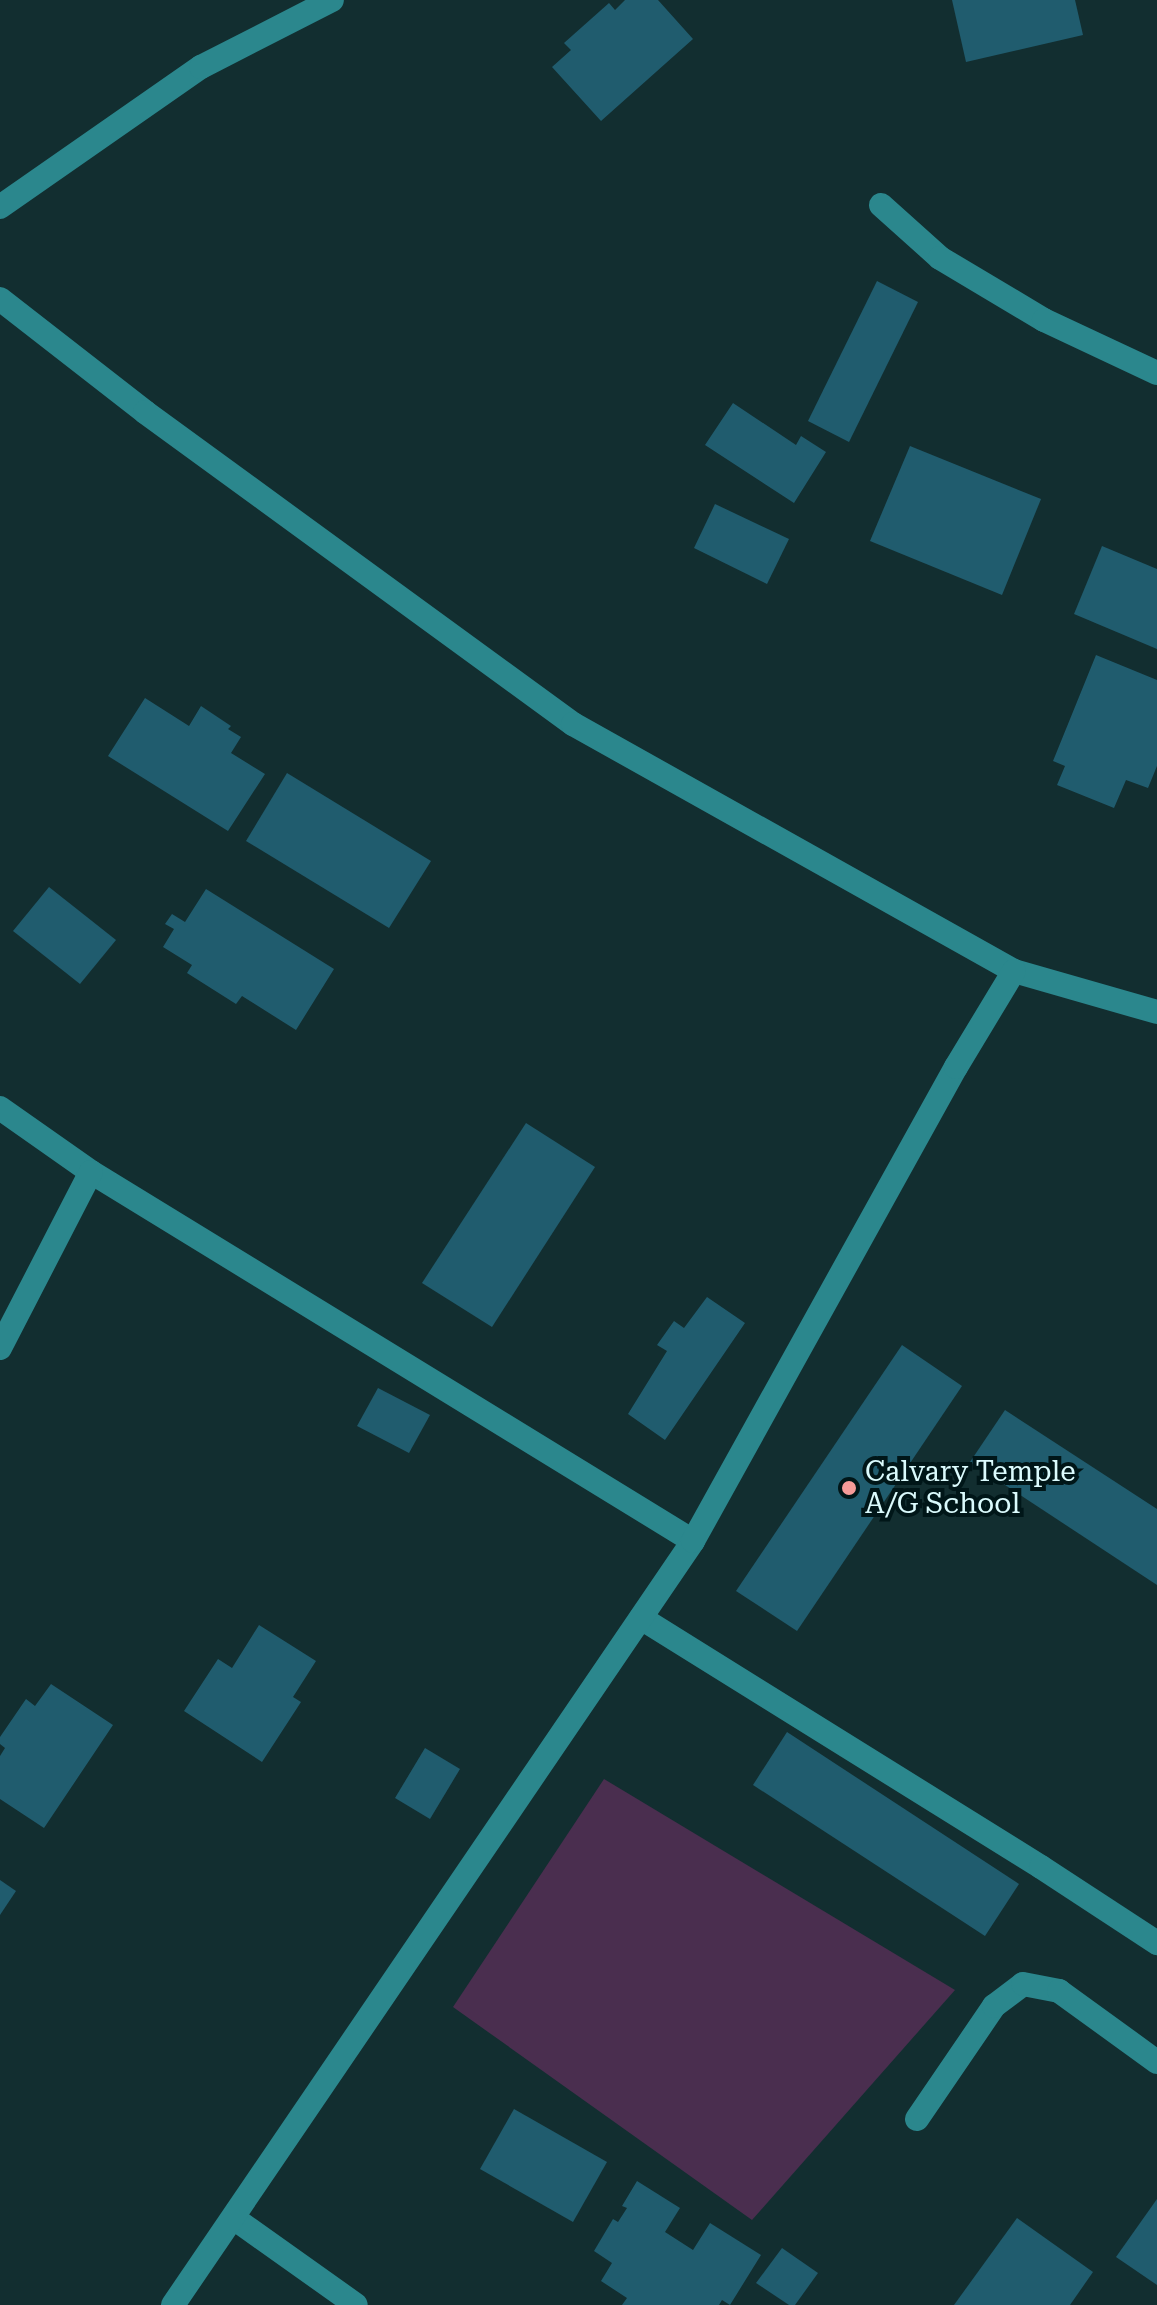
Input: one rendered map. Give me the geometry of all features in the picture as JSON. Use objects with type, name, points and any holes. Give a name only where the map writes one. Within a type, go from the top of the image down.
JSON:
[{"type":"street","points":[[0,207],[201,67],[332,0]]},
{"type":"street","points":[[881,205],[940,258],[1044,320],[1157,373]]},
{"type":"street","points":[[0,299],[145,412],[573,724],[1014,971],[1157,1012]]},
{"type":"street","points":[[173,2305],[235,2219],[693,1541],[948,1081],[1014,971]]},
{"type":"street","points":[[0,1108],[91,1172],[693,1541]]},
{"type":"street","points":[[0,1348],[91,1172]]},
{"type":"street","points":[[641,1618],[1028,1858],[1157,1943]]},
{"type":"street","points":[[917,2119],[994,2006],[1023,1984],[1059,1991],[1157,2062]]},
{"type":"street","points":[[235,2219],[356,2305]]},
{"type":"shaded area","points":[[604,1779],[955,1990],[752,2220],[453,2007]]},
{"type":"building","points":[[625,0],[658,0],[693,39],[601,121],[552,67],[571,50],[564,43],[609,3],[615,10]]},
{"type":"building","points":[[952,0],[1075,0],[1083,35],[966,62]]},
{"type":"building","points":[[877,281],[918,302],[849,442],[808,421]]},
{"type":"building","points":[[733,403],[796,445],[801,436],[826,452],[794,503],[705,445]]},
{"type":"building","points":[[910,446],[1041,499],[1002,595],[870,541]]},
{"type":"building","points":[[715,504],[789,539],[767,584],[694,548]]},
{"type":"building","points":[[1102,546],[1157,569],[1157,649],[1074,614]]},
{"type":"building","points":[[1096,655],[1157,680],[1157,766],[1148,788],[1126,780],[1114,808],[1057,785],[1065,766],[1053,761]]},
{"type":"building","points":[[145,698],[189,726],[201,706],[231,726],[228,729],[241,737],[231,753],[265,774],[228,831],[108,756]]},
{"type":"building","points":[[287,773],[431,861],[389,928],[246,841]]},
{"type":"building","points":[[49,887],[116,940],[80,984],[13,931]]},
{"type":"building","points":[[206,889],[334,969],[296,1030],[242,996],[236,1004],[187,973],[192,965],[163,947],[174,929],[165,924],[172,914],[185,922]]},
{"type":"building","points":[[526,1123],[595,1167],[492,1327],[422,1283]]},
{"type":"building","points":[[707,1297],[745,1323],[665,1440],[628,1414],[667,1351],[657,1345],[674,1321],[684,1328]]},
{"type":"building","name":"Calvary Temple A/G School","points":[[902,1345],[962,1386],[797,1631],[736,1591]]},
{"type":"building","points":[[378,1388],[430,1415],[409,1453],[357,1426]]},
{"type":"building","points":[[1005,1410],[1157,1509],[1157,1585],[970,1462]]},
{"type":"building","points":[[259,1625],[316,1661],[293,1697],[301,1702],[262,1762],[184,1711],[218,1659],[232,1668]]},
{"type":"building","points":[[51,1684],[113,1725],[44,1828],[0,1799],[0,1756],[5,1748],[0,1744],[0,1737],[26,1699],[35,1706]]},
{"type":"building","points":[[787,1732],[1019,1884],[985,1936],[753,1785]]},
{"type":"building","points":[[425,1748],[460,1769],[430,1819],[395,1798]]},
{"type":"building","points":[[0,1880],[16,1891],[0,1915]]},
{"type":"building","points":[[514,2109],[607,2162],[573,2222],[480,2169]]},
{"type":"building","points":[[637,2181],[680,2208],[665,2232],[693,2250],[710,2223],[761,2255],[730,2305],[722,2300],[719,2305],[622,2305],[627,2298],[601,2281],[612,2263],[594,2251],[613,2219],[618,2222],[627,2208],[622,2206]]},
{"type":"building","points":[[1157,2199],[1157,2285],[1116,2257]]},
{"type":"building","points":[[1017,2218],[1093,2272],[1070,2305],[954,2305]]},
{"type":"building","points":[[782,2248],[818,2273],[795,2305],[789,2305],[756,2283]]},
{"type":"place","name":"Calvary Temple A/G School","points":[[849,1488]]}]
